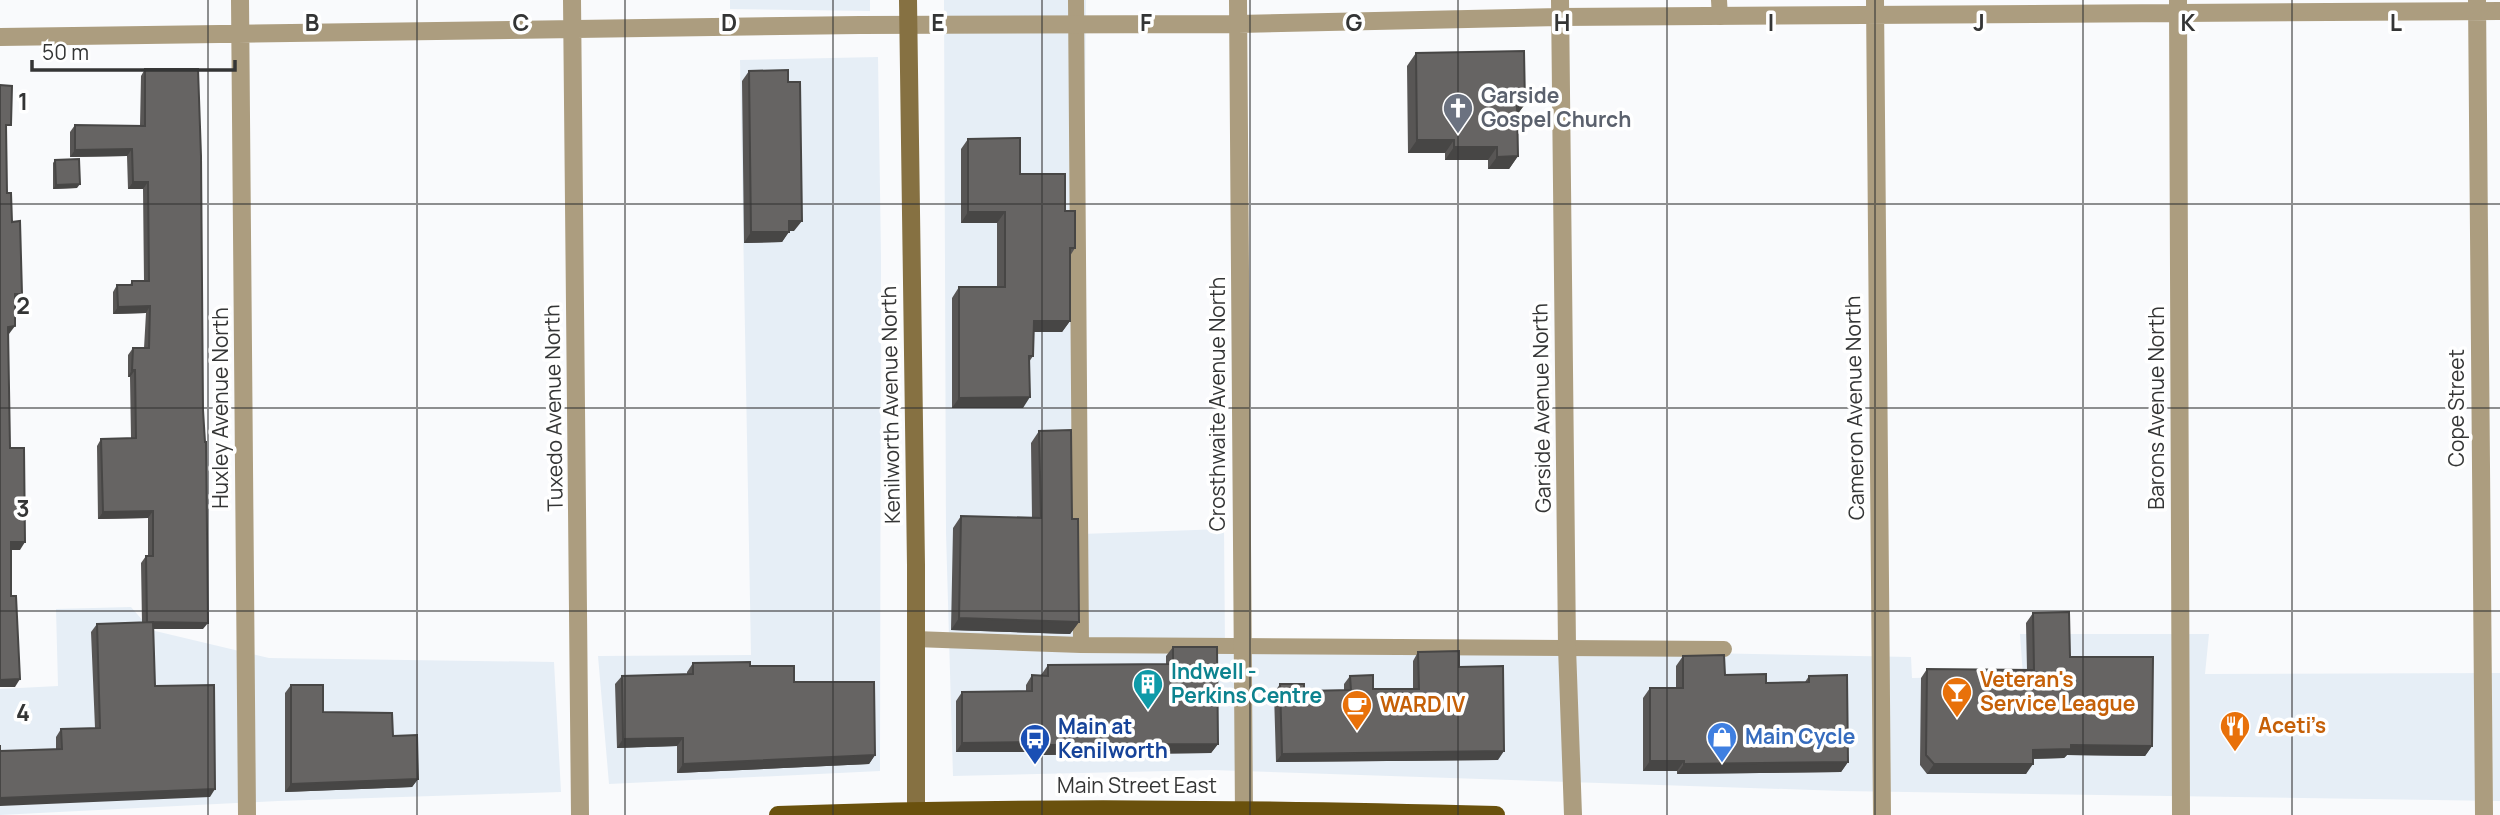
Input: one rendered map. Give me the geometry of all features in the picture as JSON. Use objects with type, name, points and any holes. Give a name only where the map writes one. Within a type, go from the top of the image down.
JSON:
[{"type":"main road","name":"Kenilworth Avenue North","points":[[908,0],[916,565],[916,812]]},
{"type":"main road","name":"Main Street East","points":[[778,815],[916,812],[1496,815]]},
{"type":"street","name":"Huxley Avenue North","points":[[240,0],[247,815]]},
{"type":"street","name":"Tuxedo Avenue North","points":[[572,0],[580,815]]},
{"type":"street","name":"Crosthwaite Avenue North","points":[[1238,0],[1244,812]]},
{"type":"street","points":[[0,37],[1238,24],[1560,8],[2477,6],[2500,11]]},
{"type":"street","name":"Cope Street","points":[[2477,6],[2484,815]]},
{"type":"street","name":"Cameron Avenue North","points":[[1875,7],[1882,815]]},
{"type":"street","name":"Barons Avenue North","points":[[2178,7],[2181,815]]},
{"type":"street","name":"Garside Avenue North","points":[[1560,8],[1567,647],[1573,815]]},
{"type":"lane","points":[[1076,0],[1081,645]]},
{"type":"lane","points":[[915,639],[1081,645],[1724,649]]},
{"type":"shaded area","points":[[730,0],[870,0],[870,11],[730,9]]},
{"type":"shaded area","points":[[944,0],[1086,0],[1081,534],[1224,529],[1225,647],[1911,657],[1912,678],[2023,676],[2020,634],[2209,634],[2205,674],[2500,673],[2500,801],[1842,791],[1212,770],[953,776],[946,533]]},
{"type":"shaded area","points":[[878,57],[881,257],[880,771],[609,784],[598,656],[751,655],[740,60]]},
{"type":"shaded area","points":[[131,607],[151,630],[269,658],[554,662],[561,792],[278,801],[0,815],[0,689],[58,686],[56,609]]},
{"type":"building","name":"Garside Gospel Church","points":[[1524,51],[1525,104],[1517,104],[1518,156],[1497,157],[1497,147],[1454,147],[1454,140],[1417,140],[1416,53]]},
{"type":"building","points":[[145,69],[198,69],[208,623],[147,622],[146,556],[153,556],[153,511],[103,512],[101,439],[136,438],[133,348],[149,348],[150,306],[118,307],[117,285],[132,285],[132,281],[149,281],[148,182],[133,182],[132,149],[75,150],[75,125],[145,126]]},
{"type":"building","points":[[788,70],[788,82],[800,82],[802,221],[789,221],[789,232],[751,232],[749,71]]},
{"type":"building","points":[[0,85],[12,86],[11,125],[6,125],[7,193],[11,193],[12,222],[20,221],[22,294],[15,294],[15,326],[8,327],[10,448],[24,448],[25,542],[11,542],[11,596],[16,596],[20,679],[0,680]]},
{"type":"building","points":[[1020,138],[1020,174],[1065,174],[1065,211],[1075,211],[1075,248],[1070,248],[1070,321],[1034,321],[1033,356],[1029,356],[1030,397],[959,398],[959,287],[1005,287],[1005,212],[968,212],[968,139]]},
{"type":"building","points":[[79,159],[80,184],[56,185],[55,160]]},
{"type":"building","points":[[1071,430],[1072,519],[1078,519],[1079,622],[959,618],[961,516],[1041,518],[1039,431]]},
{"type":"building","points":[[2069,612],[2070,657],[2153,657],[2152,746],[2071,745],[2071,749],[2033,750],[2033,764],[1934,764],[1926,755],[1927,669],[2034,670],[2033,613]]},
{"type":"building","points":[[153,622],[155,686],[214,685],[215,789],[0,798],[0,751],[62,749],[61,729],[100,728],[97,624]]},
{"type":"building","points":[[1173,647],[1217,647],[1218,744],[962,743],[962,692],[1032,691],[1032,675],[1048,676],[1048,665],[1173,664]]},
{"type":"building","points":[[1459,651],[1459,667],[1503,666],[1504,751],[1282,754],[1280,684],[1304,684],[1304,691],[1351,690],[1350,676],[1373,675],[1373,689],[1419,689],[1418,652]]},
{"type":"building","points":[[1724,655],[1725,675],[1766,674],[1766,683],[1809,682],[1809,676],[1847,675],[1848,762],[1684,764],[1684,761],[1650,761],[1650,688],[1683,688],[1683,656]]},
{"type":"building","points":[[750,662],[750,666],[794,666],[794,682],[874,682],[875,755],[683,764],[683,738],[623,739],[622,676],[693,674],[693,663]]},
{"type":"building","points":[[291,685],[323,685],[323,712],[392,713],[393,736],[417,735],[418,779],[291,784]]},
{"type":"place","name":"Garside Gospel Church","points":[[1458,135]]},
{"type":"place","name":"Indwell - Perkins Centre","points":[[1148,711]]},
{"type":"place","name":"Veteran's Service League","points":[[1957,719]]},
{"type":"place","name":"WARD IV","points":[[1357,732]]},
{"type":"place","name":"Aceti’s","points":[[2235,753]]},
{"type":"place","name":"Main Cycle","points":[[1722,764]]},
{"type":"place","name":"Main at Kenilworth","points":[[1035,766]]}]
